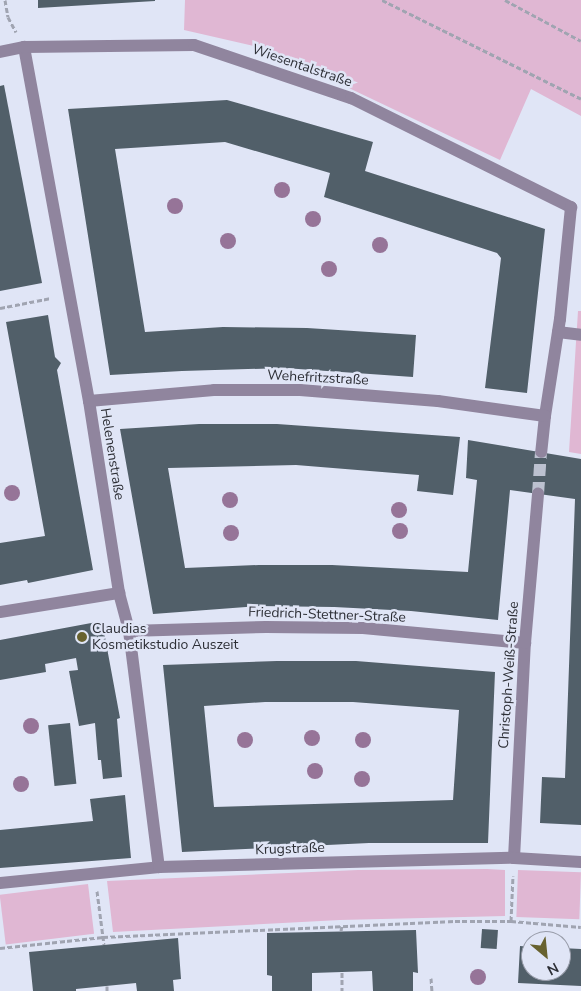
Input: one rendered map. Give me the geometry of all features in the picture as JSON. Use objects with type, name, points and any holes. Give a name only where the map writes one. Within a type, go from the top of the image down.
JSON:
[{"type":"street","name":"Wiesentalstraße","points":[[0,52],[24,47],[194,45],[351,98],[571,208],[558,332]]},
{"type":"street","name":"Helenenstraße","points":[[24,47],[89,401],[119,593],[129,631],[159,868]]},
{"type":"street","points":[[541,452],[558,332],[581,336]]},
{"type":"street","name":"Wehefritzstraße","points":[[89,401],[214,390],[300,390],[438,401],[545,416]]},
{"type":"street","name":"Christoph-Weiß-Straße","points":[[514,858],[525,643],[538,494]]},
{"type":"street","points":[[0,612],[119,593]]},
{"type":"street","name":"Friedrich-Stettner-Straße","points":[[129,631],[266,627],[363,628],[525,643]]},
{"type":"street","name":"Krugstraße","points":[[0,883],[159,868],[514,858],[581,862]]},
{"type":"path","points":[[5,0],[8,17],[24,47]]},
{"type":"path","points":[[382,0],[581,99]]},
{"type":"path","points":[[505,0],[581,41]]},
{"type":"path","points":[[0,308],[69,294]]},
{"type":"path","points":[[511,922],[514,858]]},
{"type":"path","points":[[98,901],[104,945]]},
{"type":"path","points":[[0,948],[103,938],[342,925],[455,921],[511,922],[581,927]]},
{"type":"path","points":[[342,925],[342,931]]},
{"type":"path","points":[[342,972],[342,991]]},
{"type":"path","points":[[431,978],[432,991]]},
{"type":"path","points":[[106,986],[107,991]]},
{"type":"shaded area","points":[[185,0],[581,0],[581,116],[531,89],[500,160],[267,49],[184,30]]},
{"type":"shaded area","points":[[578,311],[581,311],[581,454],[569,452]]},
{"type":"shaded area","points":[[358,870],[505,870],[505,916],[340,920],[113,932],[107,881]]},
{"type":"shaded area","points":[[518,870],[581,872],[579,919],[516,917]]},
{"type":"shaded area","points":[[88,884],[94,934],[6,944],[0,895]]},
{"type":"building","points":[[38,0],[155,0],[155,1],[38,8]]},
{"type":"building","points":[[4,85],[42,283],[0,291],[0,86]]},
{"type":"building","points":[[227,100],[373,142],[365,171],[545,229],[527,393],[485,388],[501,258],[497,253],[324,197],[330,173],[225,142],[115,149],[145,332],[223,327],[307,328],[416,335],[413,377],[284,368],[110,375],[68,109]]},
{"type":"building","points":[[48,315],[55,357],[61,363],[57,370],[93,570],[28,583],[27,580],[0,585],[0,543],[45,536],[6,322]]},
{"type":"building","points":[[199,424],[277,424],[460,437],[453,495],[417,491],[419,475],[296,465],[168,468],[185,568],[332,565],[468,572],[477,480],[466,478],[468,440],[581,459],[581,825],[540,823],[542,777],[565,778],[575,499],[510,490],[498,620],[411,611],[334,607],[259,606],[153,614],[120,429]]},
{"type":"building","points":[[102,621],[120,718],[117,719],[122,777],[103,779],[101,760],[98,760],[95,723],[79,726],[69,671],[78,670],[76,658],[45,664],[46,672],[0,680],[0,640]]},
{"type":"building","points":[[277,661],[356,661],[495,672],[488,843],[369,843],[182,852],[163,665]],"holes":[[[265,702],[353,702],[459,710],[453,800],[214,807],[204,706]]]},
{"type":"building","points":[[70,723],[76,784],[54,786],[48,725]]},
{"type":"building","points":[[125,795],[131,858],[0,868],[0,830],[93,821],[90,799]]},
{"type":"building","points":[[482,929],[498,930],[497,949],[481,948]]},
{"type":"building","points":[[416,930],[418,973],[413,972],[413,991],[373,991],[372,971],[312,973],[312,991],[272,991],[272,976],[267,975],[267,933]]},
{"type":"building","points":[[178,938],[181,979],[173,980],[174,991],[137,991],[136,983],[76,989],[76,991],[33,991],[29,952]]},
{"type":"building","points":[[520,946],[521,981],[571,981],[571,948],[581,949],[581,986],[518,983]]},
{"type":"tunnel","points":[[538,494],[541,452]]},
{"type":"place","name":"Claudias Kosmetikstudio Auszeit","points":[[82,637]]}]
